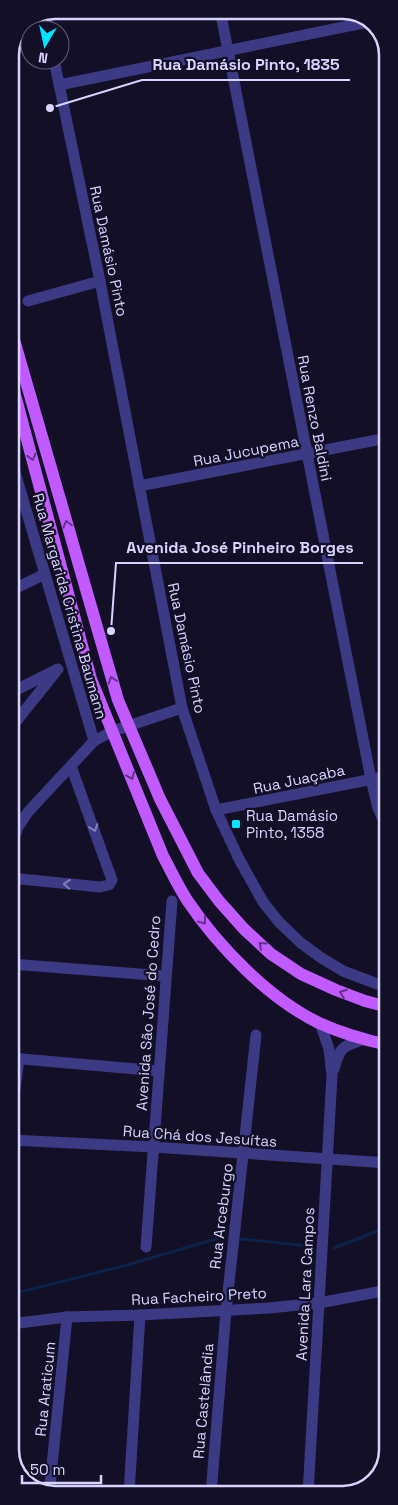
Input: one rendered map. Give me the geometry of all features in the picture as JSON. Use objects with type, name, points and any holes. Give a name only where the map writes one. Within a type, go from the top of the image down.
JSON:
[{"type":"main road","points":[[19,358],[118,700],[160,799],[198,873],[244,930],[272,954],[301,974],[336,990],[379,1004]]},
{"type":"main road","points":[[19,410],[90,680],[113,731],[163,856],[186,899],[205,925],[252,975],[276,996],[320,1023],[379,1043]]},
{"type":"street","name":"Rua Renzo Baldini","points":[[222,19],[371,779],[379,810]]},
{"type":"street","points":[[58,84],[360,24]]},
{"type":"street","name":"Rua Damásio Pinto","points":[[56,70],[100,281],[182,708],[216,810],[262,902],[279,922],[301,942],[328,962],[343,971],[379,985]]},
{"type":"street","points":[[28,301],[100,281]]},
{"type":"street","name":"Rua Jucupema","points":[[139,486],[379,440]]},
{"type":"street","name":"Rua Margarida Cristina Baumann","points":[[19,496],[45,574],[94,741]]},
{"type":"street","points":[[19,586],[45,574]]},
{"type":"street","points":[[19,688],[72,664]]},
{"type":"street","points":[[19,718],[58,669]]},
{"type":"street","points":[[19,826],[28,812],[94,741],[113,731],[182,708]]},
{"type":"street","points":[[19,879],[100,887],[109,885],[112,880],[71,766]]},
{"type":"street","name":"Rua Juaçaba","points":[[216,810],[379,778]]},
{"type":"street","name":"Avenida São José do Cedro","points":[[146,1248],[152,1147],[172,902]]},
{"type":"street","points":[[19,965],[166,976]]},
{"type":"street","name":"Avenida Lara Campos","points":[[308,1486],[332,1076],[329,1049],[320,1023]]},
{"type":"street","name":"Rua Arceburgo","points":[[226,1311],[256,1035]]},
{"type":"street","name":"Avenida Lara Campos","points":[[332,1076],[341,1049],[365,1039]]},
{"type":"street","points":[[19,1058],[159,1071]]},
{"type":"street","name":"Rua Chá dos Jesuítas","points":[[19,1140],[152,1147],[379,1163]]},
{"type":"street","name":"Rua Facheiro Preto","points":[[19,1323],[67,1317],[226,1311],[319,1303],[379,1292]]},
{"type":"street","name":"Rua Castelândia","points":[[212,1486],[226,1311]]},
{"type":"street","points":[[129,1486],[140,1315]]},
{"type":"street","name":"Rua Araticum","points":[[50,1486],[67,1317]]},
{"type":"waterway","points":[[334,1248],[379,1230]]},
{"type":"waterway","points":[[19,1293],[219,1238]]},
{"type":"waterway","points":[[241,1239],[309,1246]]},
{"type":"place","name":"Rua Damásio Pinto, 1835","points":[[50,108]]},
{"type":"place","name":"Avenida José Pinheiro Borges","points":[[111,631]]},
{"type":"place","name":"Rua Damásio Pinto, 1358","points":[[236,824]]}]
